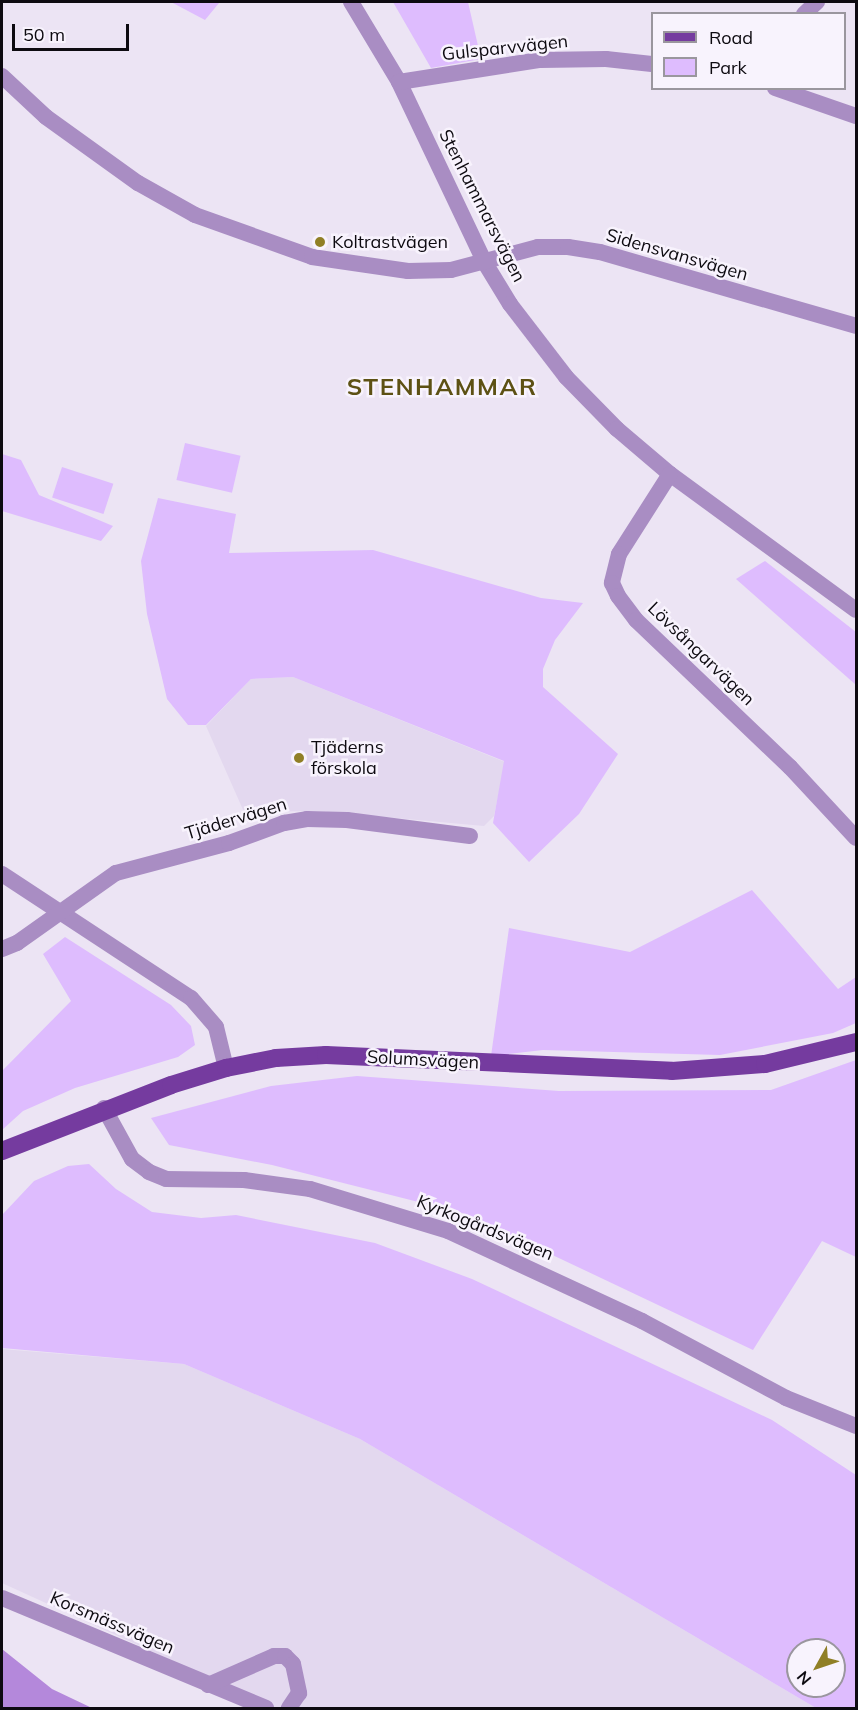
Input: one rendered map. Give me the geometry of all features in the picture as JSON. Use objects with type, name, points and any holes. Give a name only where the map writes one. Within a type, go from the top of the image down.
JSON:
[{"type":"main road","name":"Solumsvägen","points":[[2,1150],[104,1108],[226,1068],[326,1055],[615,1069],[718,1069],[765,1064],[856,1042]]},
{"type":"street","name":"Stenhammarsvägen","points":[[351,2],[399,82],[485,263],[510,304],[566,377],[617,429],[670,474],[856,610]]},
{"type":"street","name":"Gulsparvvägen","points":[[399,82],[540,60],[606,59],[651,64]]},
{"type":"street","points":[[2,76],[46,117],[138,183],[195,215],[249,238],[312,257],[408,271],[451,270],[485,263]]},
{"type":"street","points":[[781,90],[856,116]]},
{"type":"street","name":"Sidensvansvägen","points":[[485,263],[538,247],[600,252],[856,326]]},
{"type":"street","name":"Lövsångarvägen","points":[[670,474],[619,554],[612,583],[618,596],[636,620],[775,752],[856,838]]},
{"type":"street","name":"Tjädervägen","points":[[2,949],[62,912],[116,873],[229,843],[284,823],[307,819],[347,820],[470,836]]},
{"type":"street","points":[[2,874],[191,998],[216,1027],[226,1068]]},
{"type":"street","name":"Kyrkogårdsvägen","points":[[104,1108],[132,1159],[149,1172],[166,1179],[244,1180],[310,1189],[448,1231],[642,1321],[795,1403],[856,1426]]},
{"type":"street","name":"Korsmässvägen","points":[[2,1598],[266,1708]]},
{"type":"street","points":[[208,1685],[274,1656],[285,1656],[293,1664],[299,1692],[289,1708]]},
{"type":"shaded area","points":[[293,677],[505,762],[494,816],[484,826],[318,811],[244,812],[206,726],[251,679]]},
{"type":"shaded area","points":[[2,1349],[184,1364],[360,1439],[786,1690],[786,1698],[799,1698],[816,1708],[276,1708],[2,1583]]},
{"type":"shaded area","points":[[2,1649],[52,1689],[92,1708],[2,1708]]},
{"type":"green space","points":[[171,2],[217,2],[219,3],[205,20]]},
{"type":"green space","points":[[393,2],[468,2],[481,59],[431,68]]},
{"type":"green space","points":[[185,443],[241,456],[232,493],[176,480]]},
{"type":"green space","points":[[2,454],[21,460],[39,495],[113,526],[101,541],[2,511]]},
{"type":"green space","points":[[62,467],[113,484],[103,514],[52,497]]},
{"type":"green space","points":[[158,498],[236,514],[229,553],[373,550],[541,598],[583,603],[555,640],[543,669],[543,687],[618,754],[579,814],[529,862],[493,823],[504,761],[293,677],[251,679],[206,725],[188,725],[167,699],[147,614],[141,561]]},
{"type":"green space","points":[[765,561],[856,632],[856,685],[736,579]]},
{"type":"green space","points":[[752,890],[838,989],[856,977],[856,1023],[833,1033],[720,1055],[543,1050],[491,1056],[509,928],[630,952]]},
{"type":"green space","points":[[65,937],[171,1005],[191,1026],[195,1045],[178,1057],[75,1088],[23,1111],[2,1130],[2,1071],[71,1001],[43,954]]},
{"type":"green space","points":[[856,1060],[856,1257],[822,1241],[753,1350],[466,1214],[272,1165],[169,1145],[151,1118],[271,1086],[357,1076],[559,1091],[771,1090]]},
{"type":"green space","points":[[89,1164],[116,1189],[152,1212],[201,1218],[236,1215],[375,1243],[472,1279],[772,1420],[856,1475],[856,1708],[816,1708],[799,1698],[846,1698],[846,1638],[786,1638],[786,1690],[360,1439],[184,1364],[2,1348],[2,1215],[34,1181],[68,1166]]},
{"type":"place","name":"Koltrastvägen","points":[[320,242]]},
{"type":"place","name":"Tjäderns förskola","points":[[299,758]]},
{"type":"district","name":"STENHAMMAR","points":[[442,387]]}]
